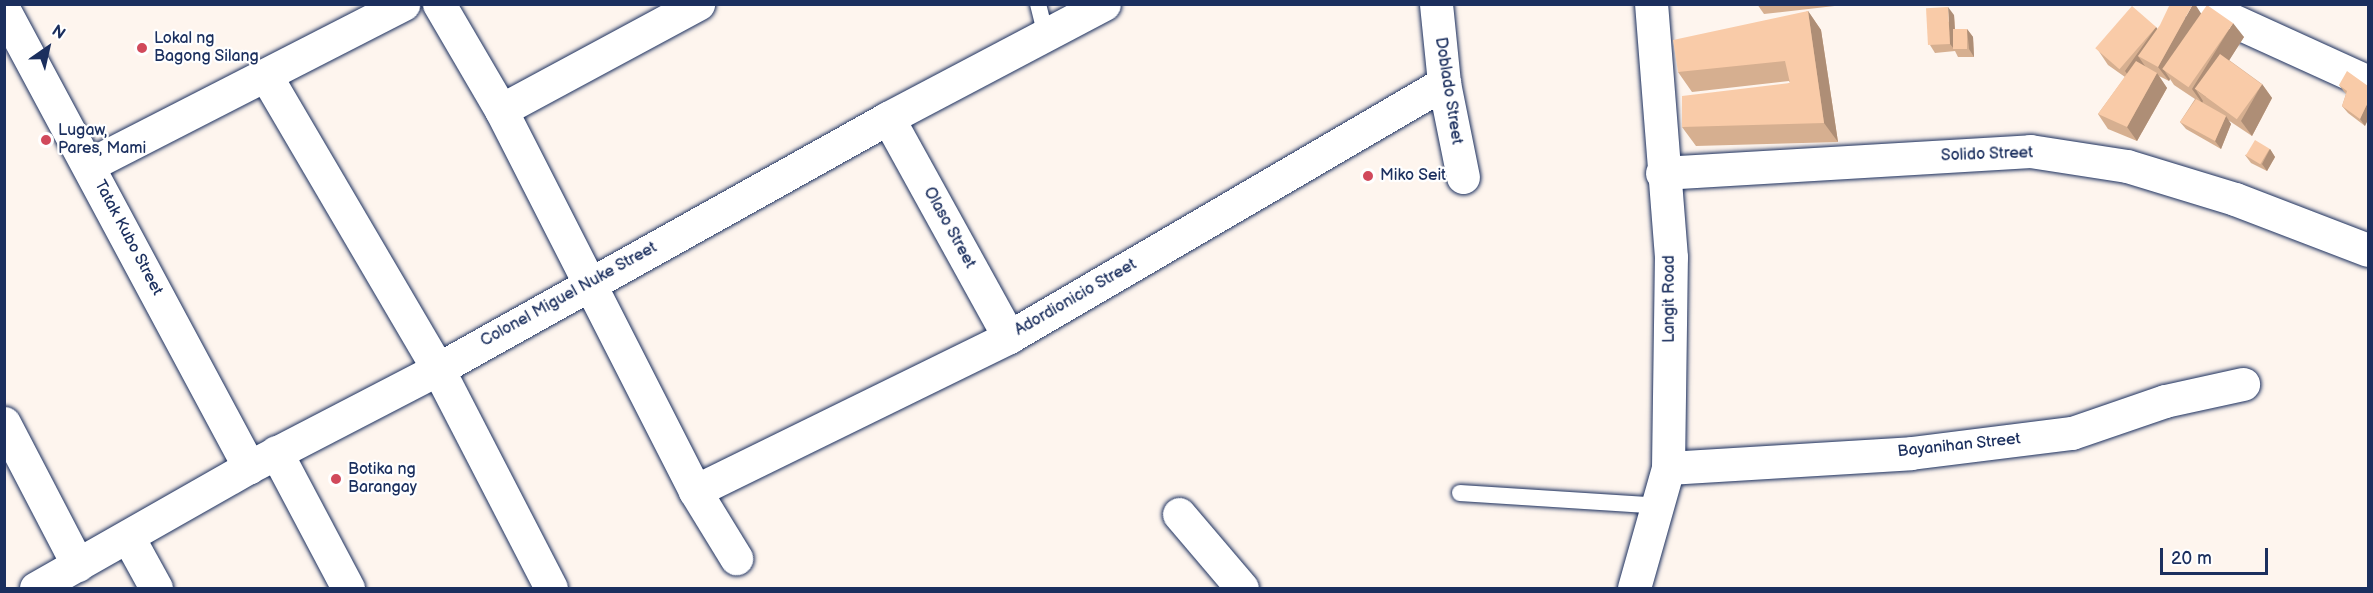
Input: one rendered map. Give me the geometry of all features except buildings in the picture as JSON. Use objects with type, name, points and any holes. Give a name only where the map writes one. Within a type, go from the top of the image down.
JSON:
[{"type":"street","points":[[89,165],[403,4]]},
{"type":"street","points":[[439,4],[501,110],[695,491],[736,558]]},
{"type":"street","points":[[501,110],[698,4]]},
{"type":"street","name":"Colonel Miguel Nuke Street","points":[[36,588],[262,459],[438,369],[888,118],[1104,4]]},
{"type":"street","name":"Doblado Street","points":[[1436,4],[1444,83],[1463,177]]},
{"type":"street","name":"Langit Road","points":[[1634,588],[1668,468],[1671,257],[1662,172],[1651,4]]},
{"type":"street","points":[[2196,6],[2368,82]]},
{"type":"street","name":"Tatak Kubo Street","points":[[4,10],[89,165],[262,459],[348,588]]},
{"type":"street","points":[[266,76],[438,369],[551,588]]},
{"type":"street","name":"Adordionicio Street","points":[[695,491],[1009,337],[1444,83]]},
{"type":"street","name":"Olaso Street","points":[[888,118],[1009,337]]},
{"type":"street","name":"Solido Street","points":[[1662,172],[2030,151],[2127,166],[2235,199],[2368,250]]},
{"type":"street","name":"Bayanihan Street","points":[[1668,468],[1911,453],[2072,433],[2165,401],[2243,384]]},
{"type":"street","points":[[4,423],[78,565]]},
{"type":"street","points":[[1179,514],[1242,588]]},
{"type":"street","points":[[128,537],[156,588]]},
{"type":"lane","points":[[1038,4],[1046,36]]},
{"type":"lane","points":[[1460,493],[1659,506]]},
{"type":"place","name":"Lokal ng Bagong Silang","points":[[142,48]]},
{"type":"place","name":"Lugaw, Pares, Mami","points":[[46,140]]},
{"type":"place","name":"Miko Seit","points":[[1368,176]]},
{"type":"place","name":"Botika ng Barangay","points":[[336,479]]}]
